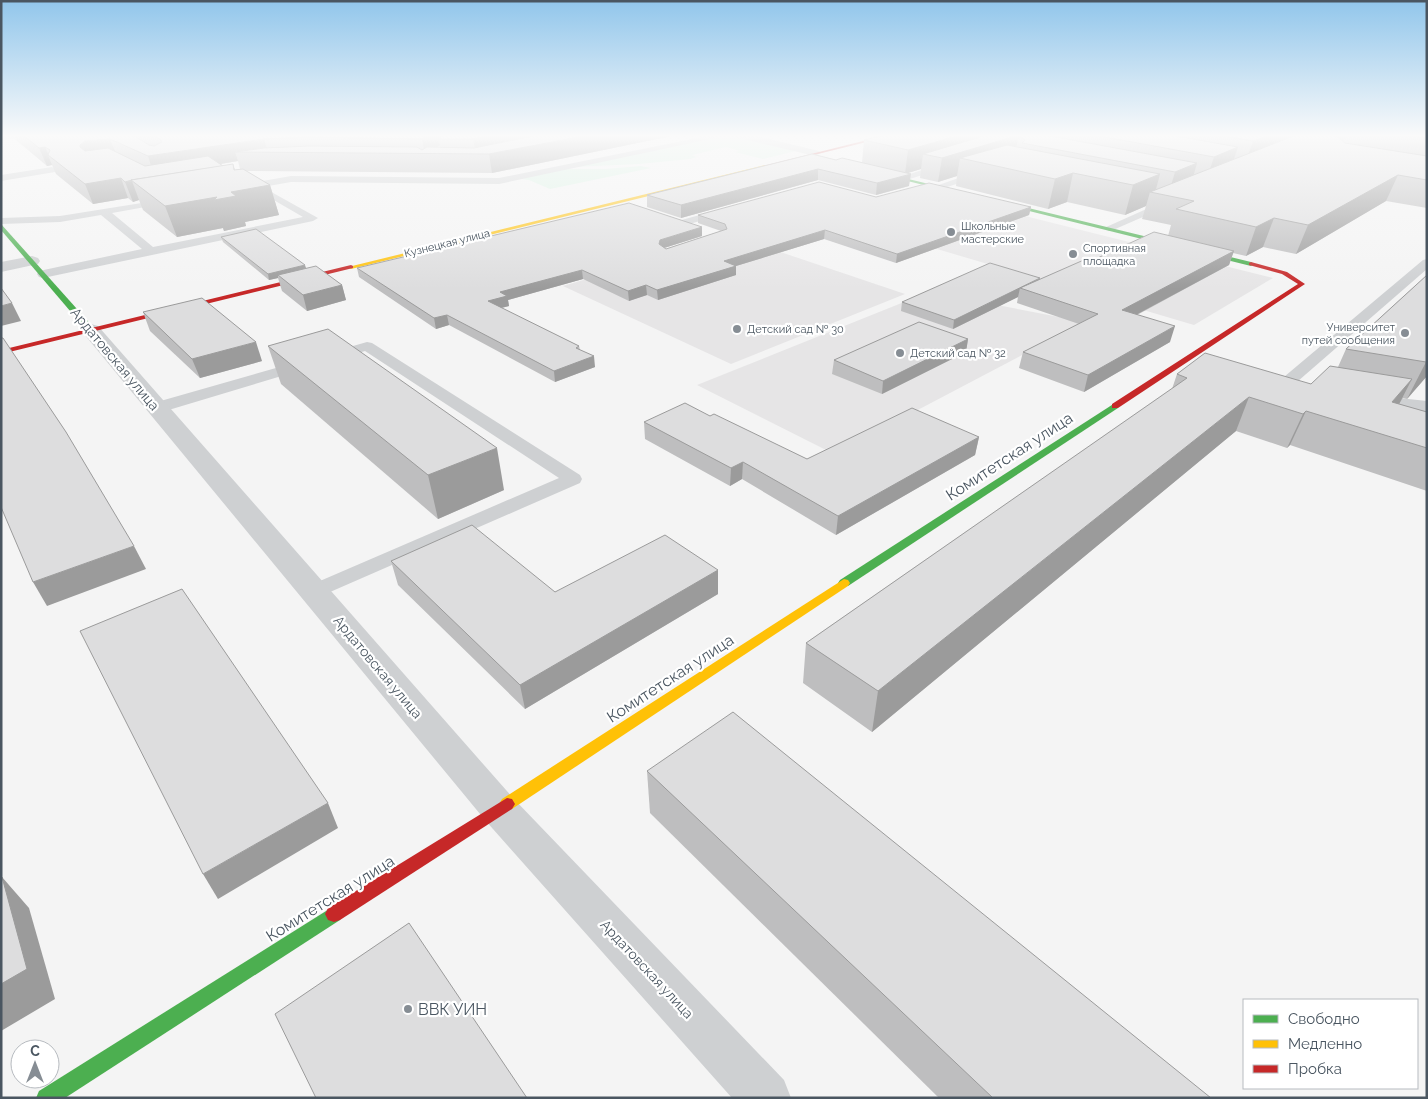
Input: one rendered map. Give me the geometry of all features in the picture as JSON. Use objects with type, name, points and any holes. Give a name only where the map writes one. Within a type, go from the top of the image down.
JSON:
[{"type":"street","name":"Кузнецкая улица","points":[[1,352],[680,186]]},
{"type":"street","points":[[935,186],[1109,228]]},
{"type":"street","name":"Ардатовская улица","points":[[1,226],[499,810],[766,1098]]},
{"type":"street","name":"Комитетская улица","points":[[46,1098],[499,810],[1180,362],[1302,284],[1296,278],[1280,271],[1109,228]]},
{"type":"street","points":[[1,267],[32,261]]},
{"type":"street","points":[[1180,362],[1208,369]]},
{"type":"street","points":[[1274,383],[1312,390]]},
{"type":"street","points":[[1351,397],[1409,407],[1427,408]]},
{"type":"lane","points":[[225,190],[247,186]]},
{"type":"lane","points":[[912,190],[932,186]]},
{"type":"lane","points":[[43,274],[313,218],[266,192],[238,197]]},
{"type":"lane","points":[[1109,228],[1183,196]]},
{"type":"lane","points":[[1148,198],[1167,202]]},
{"type":"lane","points":[[616,202],[635,208]]},
{"type":"lane","points":[[1,222],[60,219],[180,203],[114,219]]},
{"type":"lane","points":[[704,230],[677,222],[736,208]]},
{"type":"lane","points":[[103,212],[114,219],[151,251]]},
{"type":"lane","points":[[1274,383],[1427,263]]},
{"type":"lane","points":[[156,408],[367,346],[573,479],[314,592]]},
{"type":"shaded area","points":[[973,203],[1273,278],[1194,325],[883,233]]},
{"type":"shaded area","name":"Детский сад № 30","points":[[733,236],[905,294],[731,364],[563,286]]},
{"type":"shaded area","name":"Детский сад № 32","points":[[929,292],[1085,322],[834,454],[697,385]]},
{"type":"green space","points":[[544,186],[563,186],[550,189]]},
{"type":"building","points":[[139,186],[263,186],[231,192],[236,196],[214,200],[217,197],[165,206]]},
{"type":"building","points":[[682,186],[752,186],[681,205],[647,195]]},
{"type":"building","points":[[803,186],[835,186],[876,197],[917,186],[943,186],[1031,207],[897,254],[825,230],[724,261],[736,266],[657,290],[646,285],[628,291],[582,270],[500,292],[507,296],[488,301],[579,346],[576,348],[594,356],[554,371],[447,315],[434,318],[357,268],[629,203],[702,227],[660,240],[659,244],[666,249],[727,229],[725,224],[698,215]]},
{"type":"building","points":[[1165,186],[1378,186],[1308,225],[1274,218],[1256,227],[1176,209],[1194,201],[1150,192]]},
{"type":"building","points":[[256,229],[305,265],[268,274],[221,237]]},
{"type":"building","points":[[1154,232],[1234,251],[1122,310],[1175,326],[1088,375],[1023,352],[1098,314],[1020,288],[1086,259],[1091,261]]},
{"type":"building","points":[[990,263],[1040,278],[954,320],[902,302]]},
{"type":"building","points":[[316,266],[342,285],[303,295],[278,275]]},
{"type":"building","points":[[1427,275],[1426,362],[1346,349]]},
{"type":"building","points":[[1,288],[12,303],[1,306]]},
{"type":"building","points":[[202,298],[256,342],[192,359],[143,312]]},
{"type":"building","points":[[919,322],[968,339],[883,381],[834,360]]},
{"type":"building","points":[[328,329],[497,448],[428,475],[268,346]]},
{"type":"building","points":[[1,338],[3,338],[66,432],[134,546],[33,582],[1,507]]},
{"type":"building","points":[[1205,353],[1311,384],[1330,366],[1412,379],[1392,402],[1427,412],[1427,448],[1306,411],[1303,414],[1249,397],[878,691],[806,643],[1187,378],[1177,374]]},
{"type":"building","points":[[685,403],[710,416],[714,414],[807,459],[912,408],[979,437],[838,516],[743,462],[731,468],[644,422]]},
{"type":"building","points":[[472,525],[555,592],[665,535],[718,570],[520,685],[391,561]]},
{"type":"building","points":[[182,589],[328,803],[203,874],[80,631]]},
{"type":"building","points":[[733,712],[1211,1098],[993,1098],[647,771]]},
{"type":"building","points":[[1,877],[27,969],[1,984]]},
{"type":"building","name":"ВВК УИН","points":[[409,923],[527,1098],[316,1098],[275,1014]]},
{"type":"traffic: fast","points":[[935,186],[1251,264]]},
{"type":"traffic: fast","points":[[1,226],[91,330]]},
{"type":"traffic: fast","points":[[844,583],[1115,406]]},
{"type":"traffic: fast","points":[[46,1098],[334,914]]},
{"type":"traffic: slow","points":[[351,267],[682,186]]},
{"type":"traffic: slow","points":[[507,804],[844,583]]},
{"type":"traffic: jam","points":[[1115,406],[1302,284],[1285,273],[1251,264]]},
{"type":"traffic: jam","points":[[1,352],[351,267]]},
{"type":"traffic: jam","points":[[334,914],[507,804]]},
{"type":"place","name":"Школьные мастерские","points":[[951,232]]},
{"type":"place","name":"Спортивная площадка","points":[[1073,254]]},
{"type":"place","name":"Детский сад № 30","points":[[737,329]]},
{"type":"place","name":"Университет путей сообщения","points":[[1405,333]]},
{"type":"place","name":"Детский сад № 32","points":[[900,353]]},
{"type":"place","name":"ВВК УИН","points":[[408,1009]]}]
